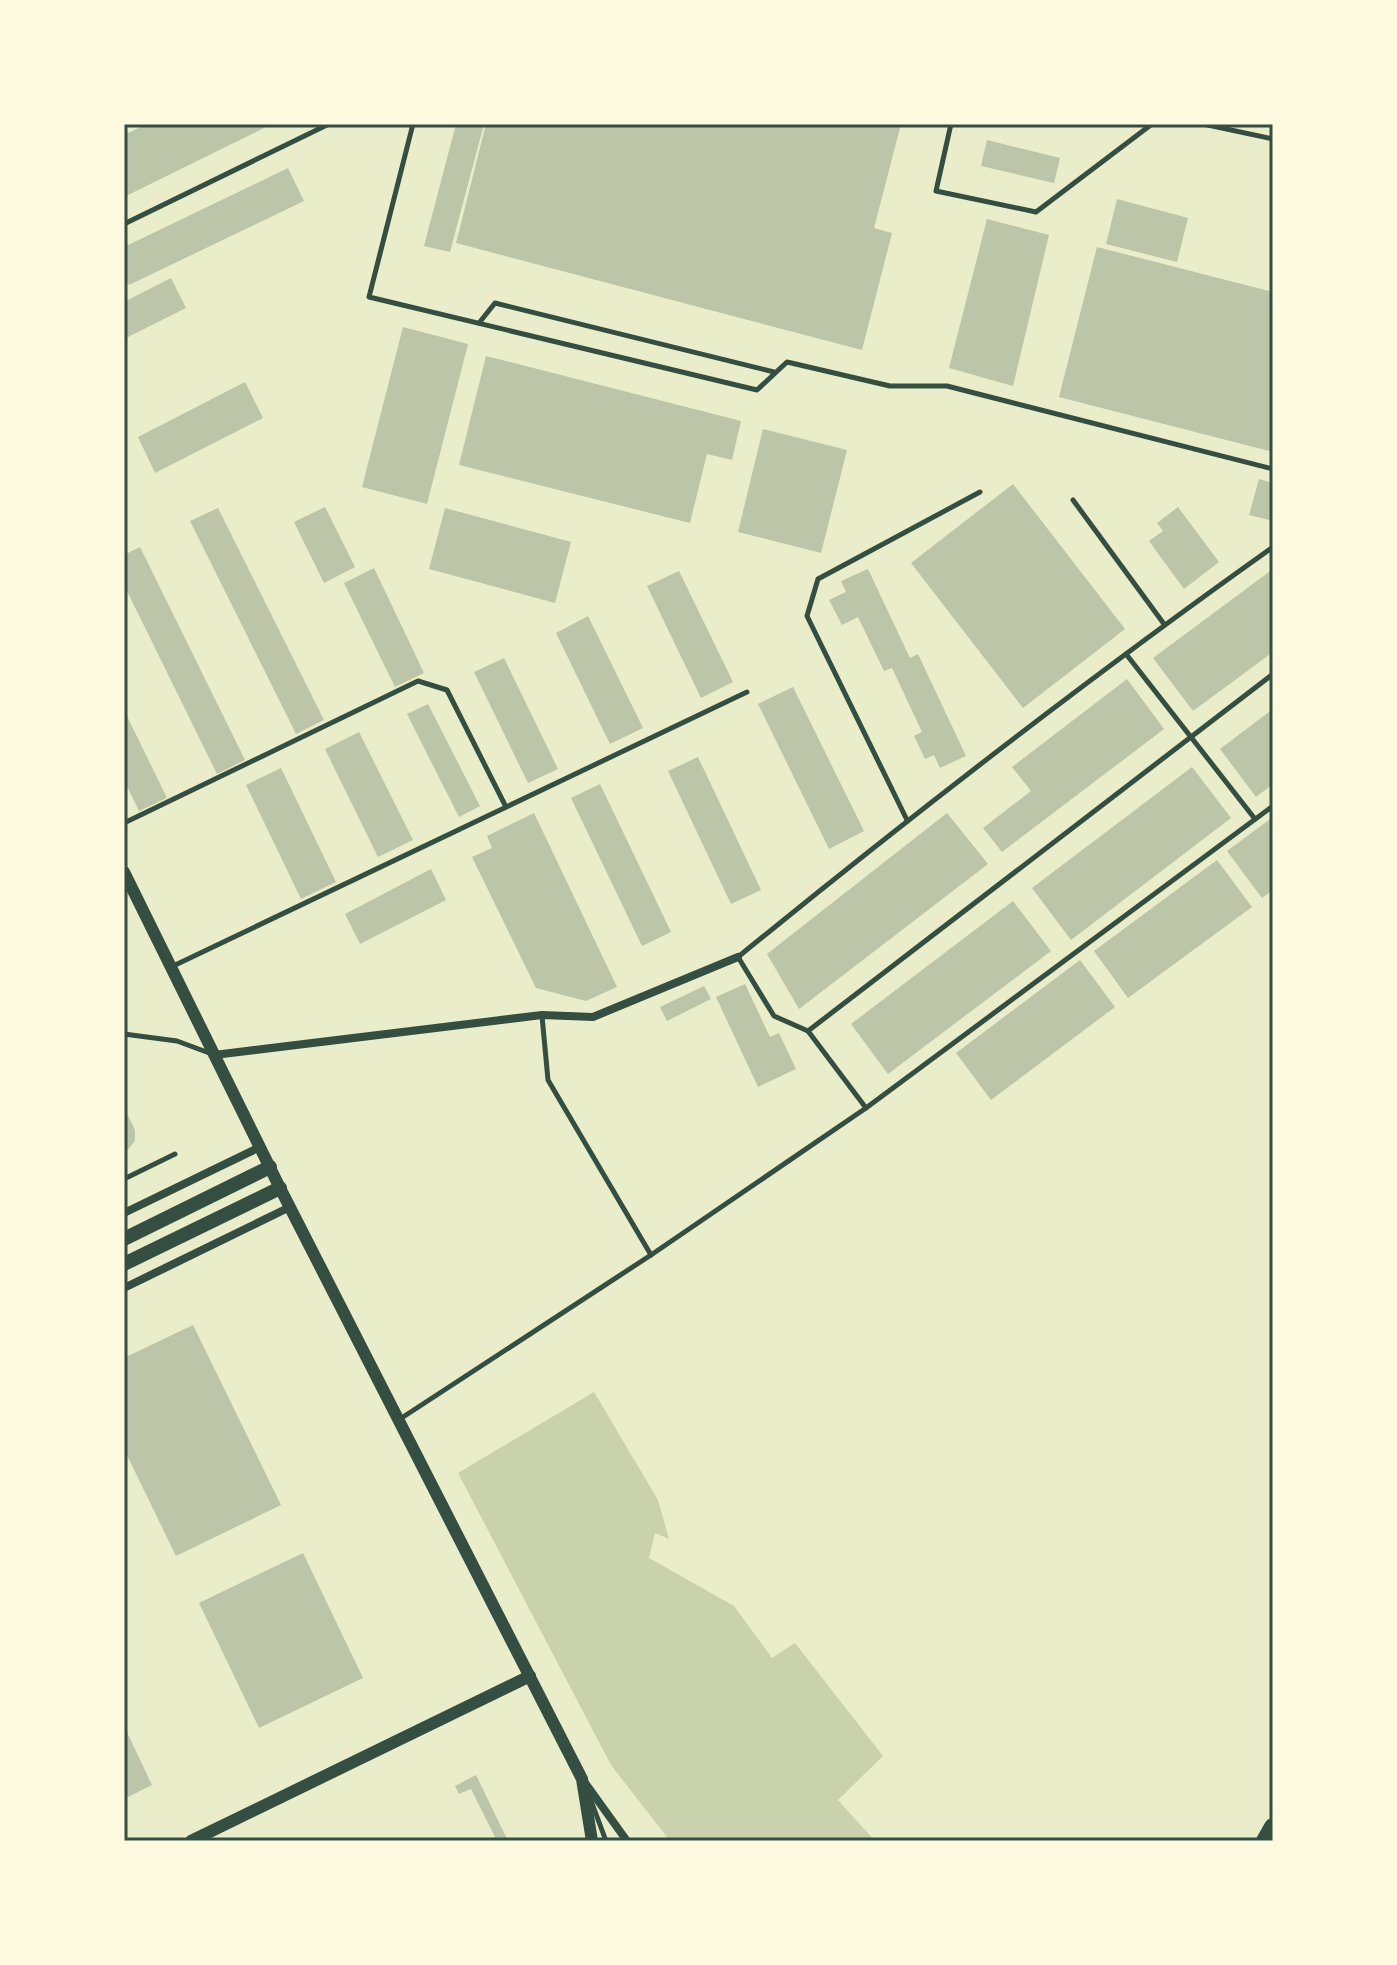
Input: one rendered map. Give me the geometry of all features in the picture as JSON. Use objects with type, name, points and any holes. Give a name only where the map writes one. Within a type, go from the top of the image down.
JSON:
[{"type":"highway","points":[[1265,1841],[1273,1827]]},
{"type":"main road","points":[[124,1239],[270,1167]]},
{"type":"main road","points":[[124,1264],[280,1188]]},
{"type":"street","points":[[124,872],[280,1188],[582,1779],[627,1841]]},
{"type":"street","points":[[214,1055],[542,1015],[593,1017],[738,957]]},
{"type":"street","points":[[124,1213],[260,1147]]},
{"type":"street","points":[[124,1288],[290,1207]]},
{"type":"street","points":[[191,1841],[530,1676]]},
{"type":"street","points":[[582,1779],[592,1841]]},
{"type":"lane","points":[[124,224],[329,124]]},
{"type":"lane","points":[[413,124],[369,297],[757,390],[787,362],[890,386],[947,386],[1273,469]]},
{"type":"lane","points":[[951,124],[936,191],[1036,212],[1152,124]]},
{"type":"lane","points":[[1203,124],[1273,139]]},
{"type":"lane","points":[[479,323],[495,303],[775,372]]},
{"type":"lane","points":[[907,820],[807,616],[818,579],[980,492]]},
{"type":"lane","points":[[1073,500],[1164,624]]},
{"type":"lane","points":[[866,1108],[808,1031],[774,1016],[738,957],[907,820],[1164,624],[1273,547]]},
{"type":"lane","points":[[1126,654],[1255,819]]},
{"type":"lane","points":[[808,1031],[1273,674]]},
{"type":"lane","points":[[124,823],[418,681],[447,690],[506,807]]},
{"type":"lane","points":[[170,967],[747,692]]},
{"type":"lane","points":[[399,1420],[651,1255],[866,1108],[1273,806]]},
{"type":"lane","points":[[542,1015],[548,1080],[651,1255]]},
{"type":"lane","points":[[124,1034],[177,1041],[214,1055]]},
{"type":"lane","points":[[124,1179],[175,1154]]},
{"type":"lane","points":[[582,1779],[606,1841]]},
{"type":"green space","points":[[594,1392],[658,1500],[669,1539],[655,1533],[649,1558],[734,1606],[772,1658],[795,1643],[883,1756],[838,1800],[875,1841],[670,1841],[611,1765],[458,1473]]},
{"type":"building","points":[[147,124],[272,124],[124,197],[124,135]]},
{"type":"building","points":[[456,124],[484,124],[450,252],[424,246]]},
{"type":"building","points":[[486,124],[901,124],[874,228],[892,233],[862,350],[456,243]]},
{"type":"building","points":[[987,140],[1060,158],[1054,183],[981,166]]},
{"type":"building","points":[[288,168],[304,201],[129,285],[124,275],[124,247]]},
{"type":"building","points":[[1117,199],[1188,218],[1177,262],[1106,244]]},
{"type":"building","points":[[987,219],[1049,235],[1013,386],[949,368]]},
{"type":"building","points":[[1097,247],[1273,292],[1273,452],[1059,397]]},
{"type":"building","points":[[171,278],[186,308],[124,339],[124,302]]},
{"type":"building","points":[[403,327],[468,344],[427,504],[362,487]]},
{"type":"building","points":[[486,356],[741,421],[732,460],[707,454],[690,523],[459,465]]},
{"type":"building","points":[[245,382],[263,418],[155,473],[138,437]]},
{"type":"building","points":[[763,429],[847,450],[821,553],[738,532]]},
{"type":"building","points":[[1259,479],[1273,483],[1273,521],[1249,515]]},
{"type":"building","points":[[1013,484],[1125,629],[1023,708],[911,563]]},
{"type":"building","points":[[325,507],[355,567],[324,583],[294,522]]},
{"type":"building","points":[[1178,507],[1219,562],[1184,589],[1149,541],[1163,531],[1157,523]]},
{"type":"building","points":[[218,508],[324,720],[296,734],[190,521]]},
{"type":"building","points":[[445,508],[571,542],[555,603],[429,569]]},
{"type":"building","points":[[140,547],[245,760],[217,774],[124,585],[124,555]]},
{"type":"building","points":[[374,568],[424,673],[395,687],[344,583]]},
{"type":"building","points":[[868,569],[910,658],[918,654],[966,756],[940,768],[934,755],[925,759],[914,736],[922,732],[892,668],[884,671],[858,617],[842,625],[829,600],[846,592],[841,581]]},
{"type":"building","points":[[1273,569],[1273,652],[1193,711],[1153,658]]},
{"type":"building","points":[[679,571],[733,682],[701,698],[647,586]]},
{"type":"building","points":[[588,616],[643,728],[610,744],[556,633]]},
{"type":"building","points":[[504,658],[558,769],[528,783],[474,672]]},
{"type":"building","points":[[1127,679],[1164,729],[1002,852],[983,828],[1031,791],[1012,767]]},
{"type":"building","points":[[793,687],[864,831],[829,849],[758,704]]},
{"type":"building","points":[[428,704],[480,806],[459,817],[407,714]]},
{"type":"building","points":[[1273,709],[1273,784],[1256,797],[1220,749]]},
{"type":"building","points":[[124,710],[167,798],[139,811],[124,780]]},
{"type":"building","points":[[359,732],[413,840],[378,857],[325,749]]},
{"type":"building","points":[[698,757],[761,890],[731,904],[668,771]]},
{"type":"building","points":[[1192,767],[1231,818],[1071,940],[1032,888]]},
{"type":"building","points":[[281,768],[336,882],[301,899],[246,785]]},
{"type":"building","points":[[600,784],[671,932],[642,946],[571,798]]},
{"type":"building","points":[[534,813],[617,987],[586,1001],[536,988],[472,857],[492,848],[487,836]]},
{"type":"building","points":[[947,813],[988,864],[799,1009],[767,954]]},
{"type":"building","points":[[1273,817],[1273,890],[1262,898],[1227,851]]},
{"type":"building","points":[[1217,860],[1252,907],[1128,998],[1094,951]]},
{"type":"building","points":[[431,869],[446,900],[360,944],[345,914]]},
{"type":"building","points":[[1013,901],[1051,951],[888,1074],[851,1024]]},
{"type":"building","points":[[1080,960],[1115,1007],[991,1100],[956,1053]]},
{"type":"building","points":[[745,984],[770,1037],[779,1033],[796,1069],[758,1087],[716,997]]},
{"type":"building","points":[[704,986],[711,999],[667,1021],[660,1007]]},
{"type":"building","points":[[124,1107],[135,1130],[135,1141],[124,1154]]},
{"type":"building","points":[[193,1325],[281,1505],[176,1556],[124,1449],[124,1358]]},
{"type":"building","points":[[303,1553],[363,1678],[259,1728],[199,1603]]},
{"type":"building","points":[[124,1726],[152,1785],[124,1799]]},
{"type":"building","points":[[476,1775],[508,1841],[497,1841],[471,1789],[459,1794],[455,1786]]}]
